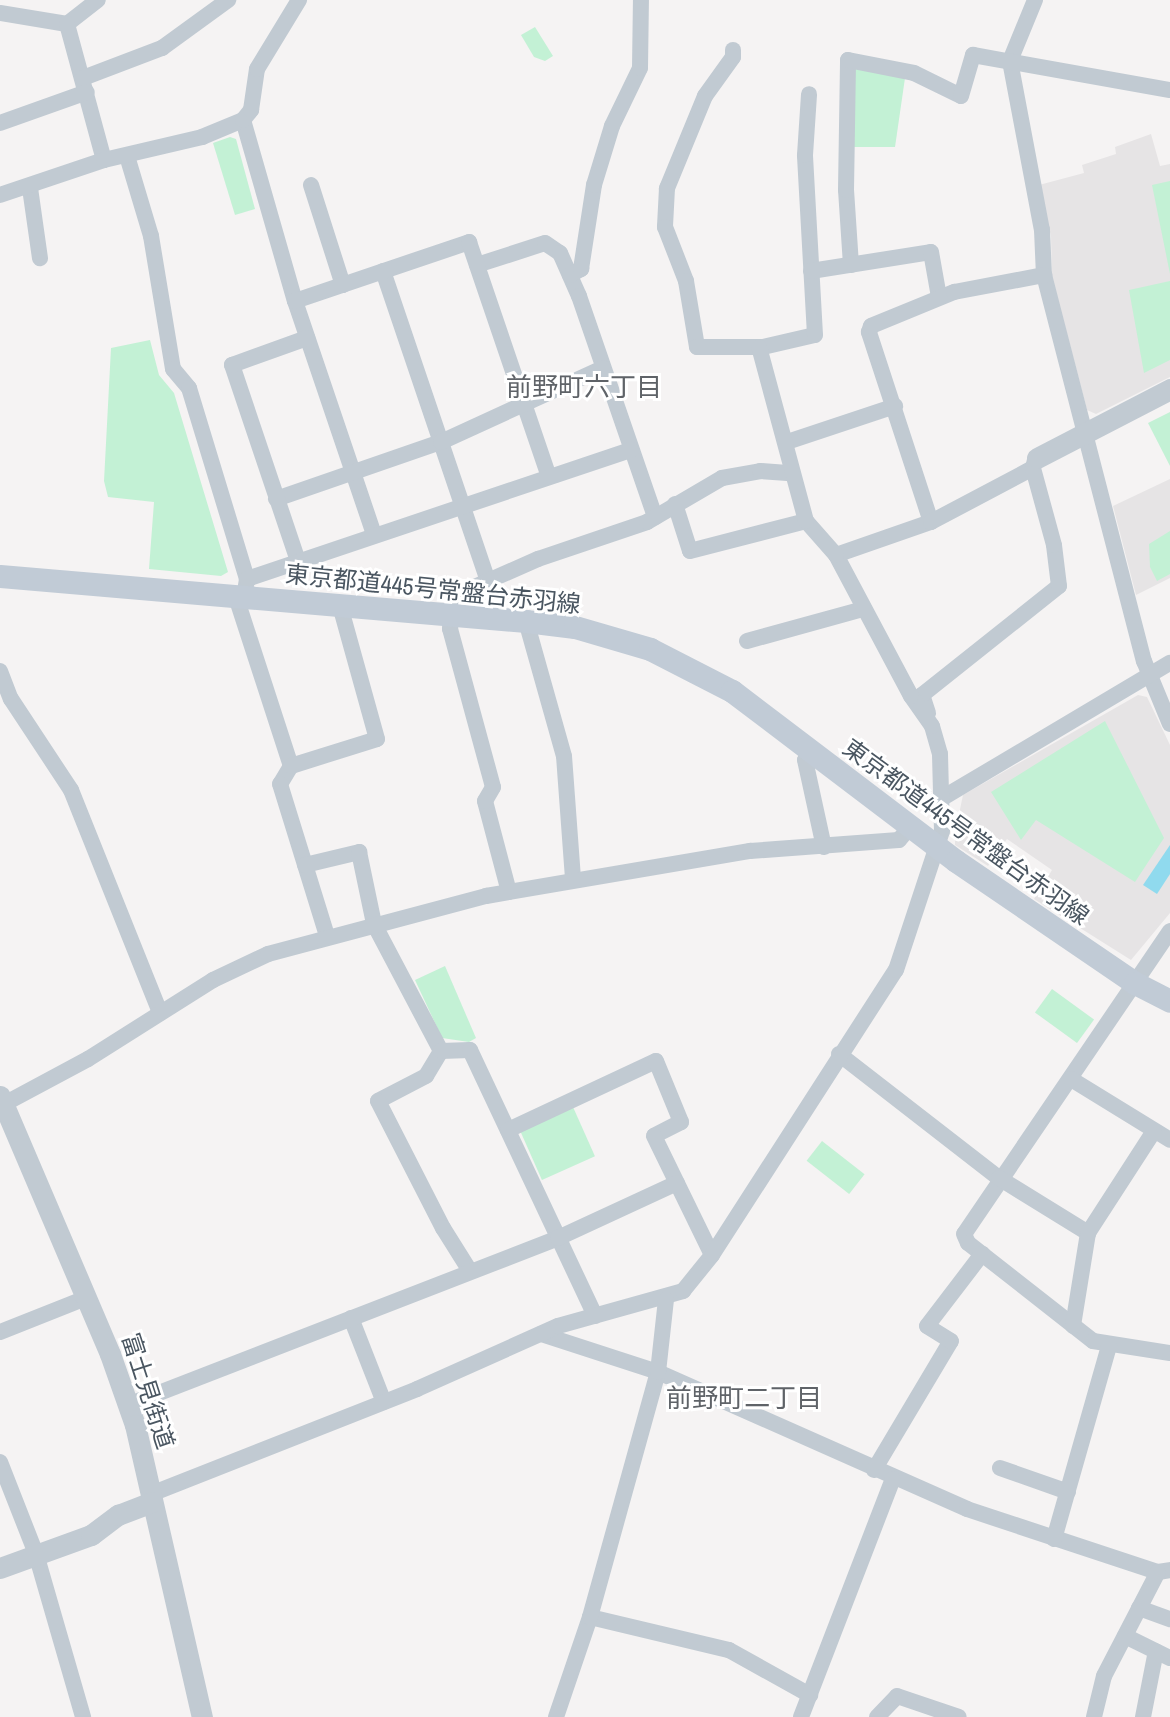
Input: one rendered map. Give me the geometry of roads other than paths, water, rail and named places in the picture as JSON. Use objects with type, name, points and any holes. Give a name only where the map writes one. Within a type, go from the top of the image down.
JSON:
[{"type":"main road","name":"東京都道445号常盤台赤羽線","points":[[0,576],[242,591],[341,606],[526,621],[612,637],[677,662],[732,691],[937,847],[1135,983],[1170,1001]]},
{"type":"street","points":[[0,13],[67,24],[98,0]]},
{"type":"street","points":[[0,123],[152,53],[228,0]]},
{"type":"street","points":[[0,194],[30,188],[104,160],[202,137],[243,120],[251,110],[257,69],[299,0]]},
{"type":"street","points":[[570,275],[581,269],[594,185],[612,126],[640,68],[642,0]]},
{"type":"street","points":[[1035,0],[1010,61],[1042,230],[1044,275],[1149,675],[1170,724]]},
{"type":"street","points":[[67,24],[104,160]]},
{"type":"street","points":[[733,50],[733,57],[704,100],[667,188],[665,227],[686,281],[697,347],[759,347],[815,335],[805,155],[808,93]]},
{"type":"street","points":[[851,265],[846,179],[848,60],[914,74],[961,96],[973,55],[1170,90]]},
{"type":"street","points":[[243,120],[295,301],[374,535]]},
{"type":"street","points":[[127,156],[151,236],[173,369],[189,388],[291,766]]},
{"type":"street","points":[[311,185],[343,285]]},
{"type":"street","points":[[30,188],[40,258]]},
{"type":"street","points":[[295,301],[469,242],[549,477]]},
{"type":"street","points":[[477,265],[545,243],[560,253],[654,517]]},
{"type":"street","points":[[811,271],[931,252],[939,297]]},
{"type":"street","points":[[383,271],[488,581]]},
{"type":"street","points":[[931,522],[869,332],[871,326],[939,297],[1044,275]]},
{"type":"street","points":[[298,561],[232,365],[307,338]]},
{"type":"street","points":[[759,347],[806,521],[836,555],[863,609],[932,726]]},
{"type":"street","points":[[276,499],[440,442],[603,368]]},
{"type":"street","points":[[836,555],[931,522],[1084,433],[1170,389]]},
{"type":"street","points":[[786,442],[895,406]]},
{"type":"street","points":[[242,591],[298,561],[631,450]]},
{"type":"street","points":[[0,1567],[91,1535],[118,1515],[151,1498],[541,1334],[596,1316],[666,1299],[683,1291],[712,1255],[839,1054],[896,970],[937,847],[944,797],[932,726],[922,695],[1059,586],[1054,545],[1035,463]]},
{"type":"street","points":[[509,892],[485,801],[493,787],[449,614],[454,596],[654,517],[740,473],[791,473]]},
{"type":"street","points":[[675,504],[690,551],[806,521]]},
{"type":"street","points":[[327,936],[280,784],[291,766],[377,739],[341,606]]},
{"type":"street","points":[[747,641],[863,609]]},
{"type":"street","points":[[526,621],[564,756],[573,880]]},
{"type":"street","points":[[944,797],[1170,663]]},
{"type":"street","points":[[0,671],[11,699],[71,790],[160,1013]]},
{"type":"street","points":[[810,752],[805,760],[824,847]]},
{"type":"street","points":[[2,1100],[79,1065],[160,1013],[253,960],[327,936],[509,892],[573,880],[750,851],[899,840],[910,827]]},
{"type":"street","points":[[305,865],[359,852],[374,924],[441,1051]]},
{"type":"street","points":[[1170,931],[1071,1079],[964,1230],[968,1242],[1093,1341],[1110,1346],[1170,1353]]},
{"type":"street","points":[[441,1051],[470,1050],[596,1316]]},
{"type":"street","points":[[441,1051],[426,1076],[378,1101],[470,1271]]},
{"type":"street","points":[[839,1054],[999,1178],[1088,1233]]},
{"type":"street","points":[[508,1130],[656,1061],[681,1122],[654,1136],[712,1255]]},
{"type":"street","points":[[1071,1079],[1170,1140]]},
{"type":"street","name":"富士見街道","points":[[2,1100],[128,1405],[201,1717]]},
{"type":"street","points":[[1073,1326],[1088,1233],[1154,1131]]},
{"type":"street","points":[[128,1405],[558,1238],[677,1183]]},
{"type":"street","points":[[874,1470],[951,1341],[927,1326],[982,1254]]},
{"type":"street","points":[[0,1332],[86,1298]]},
{"type":"street","points":[[556,1717],[590,1617],[658,1372],[667,1318],[666,1299]]},
{"type":"street","points":[[351,1318],[384,1402]]},
{"type":"street","points":[[541,1334],[658,1372],[893,1479],[1055,1539],[1164,1571],[1139,1608],[1104,1676],[1094,1717]]},
{"type":"street","points":[[1055,1539],[1110,1346]]},
{"type":"street","points":[[0,1462],[36,1554],[83,1717]]},
{"type":"street","points":[[1000,1468],[1068,1492]]},
{"type":"street","points":[[801,1717],[893,1479]]},
{"type":"street","points":[[1139,1608],[1170,1619]]},
{"type":"street","points":[[590,1617],[729,1650],[810,1695]]},
{"type":"street","points":[[1125,1636],[1163,1655],[1143,1717]]},
{"type":"street","points":[[877,1717],[897,1696],[959,1717]]},
{"type":"water","points":[[1170,845],[1170,874],[1157,894],[1143,885]]},
{"type":"district","name":"前野町六丁目","points":[[584,387]]},
{"type":"district","name":"前野町二丁目","points":[[744,1398]]}]
